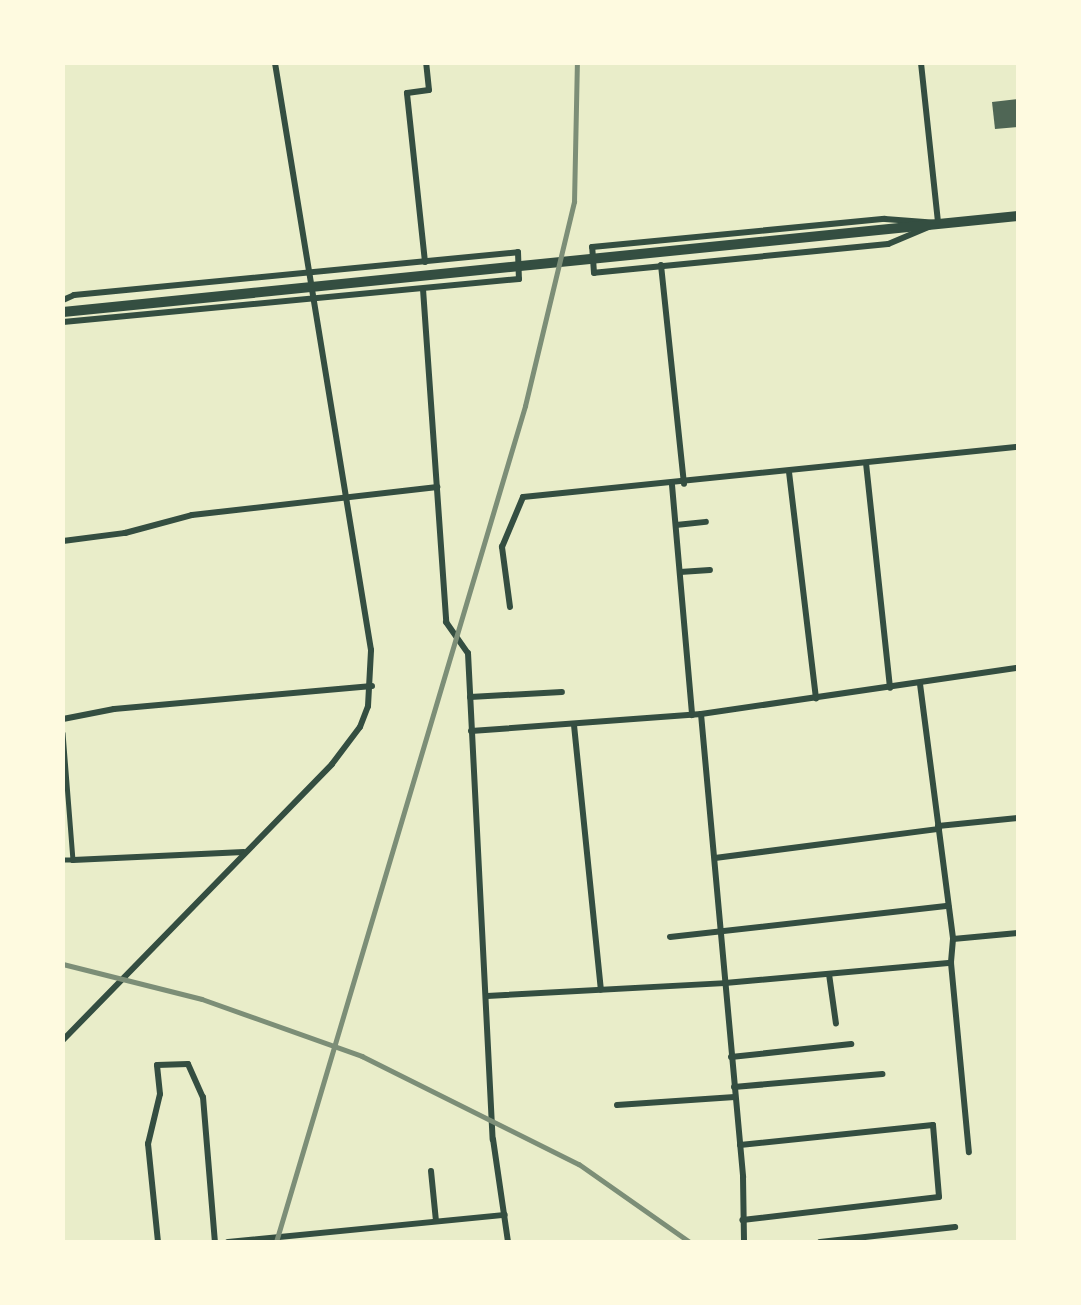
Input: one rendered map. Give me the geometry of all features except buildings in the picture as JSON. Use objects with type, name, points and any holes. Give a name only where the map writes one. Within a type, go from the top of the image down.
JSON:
[{"type":"highway","points":[[63,312],[723,248],[1018,216]]},
{"type":"street","points":[[63,1040],[332,764],[360,727],[372,686],[371,650],[275,63]]},
{"type":"street","points":[[425,262],[407,93],[429,90],[426,63]]},
{"type":"street","points":[[921,63],[938,223]]},
{"type":"street","points":[[885,219],[938,223],[888,244],[594,273],[592,247],[885,219]]},
{"type":"street","points":[[63,300],[74,295],[518,252],[519,279],[63,322]]},
{"type":"street","points":[[661,265],[684,484]]},
{"type":"street","points":[[423,289],[446,622],[468,653],[493,1139],[508,1242]]},
{"type":"street","points":[[510,607],[502,547],[523,497],[684,484],[1018,447]]},
{"type":"street","points":[[866,463],[890,688]]},
{"type":"street","points":[[789,472],[816,698]]},
{"type":"street","points":[[672,485],[692,715]]},
{"type":"street","points":[[63,541],[125,533],[192,515],[437,487]]},
{"type":"street","points":[[676,525],[706,522]]},
{"type":"street","points":[[680,572],[710,570]]},
{"type":"street","points":[[471,731],[701,714],[1018,668]]},
{"type":"street","points":[[920,684],[953,939],[951,963],[969,1152]]},
{"type":"street","points":[[63,719],[114,709],[372,686]]},
{"type":"street","points":[[470,697],[562,692]]},
{"type":"street","points":[[701,714],[740,1145],[744,1242]]},
{"type":"street","points":[[574,725],[600,990]]},
{"type":"street","points":[[63,733],[73,860]]},
{"type":"street","points":[[715,858],[1018,818]]},
{"type":"street","points":[[63,860],[244,852]]},
{"type":"street","points":[[670,937],[948,906]]},
{"type":"street","points":[[953,939],[1018,933]]},
{"type":"street","points":[[487,996],[725,983],[951,963]]},
{"type":"street","points":[[830,974],[836,1024]]},
{"type":"street","points":[[731,1057],[851,1044]]},
{"type":"street","points":[[158,1242],[148,1144],[160,1094],[157,1065],[188,1064],[203,1097],[215,1242]]},
{"type":"street","points":[[734,1087],[882,1074]]},
{"type":"street","points":[[617,1105],[735,1097]]},
{"type":"street","points":[[740,1145],[933,1125],[939,1197],[742,1220]]},
{"type":"street","points":[[431,1171],[436,1221]]},
{"type":"street","points":[[228,1242],[505,1215]]},
{"type":"street","points":[[820,1242],[955,1227]]},
{"type":"railway","points":[[276,1242],[525,406],[574,202],[577,63]]},
{"type":"railway","points":[[63,964],[202,999],[362,1056],[579,1164],[690,1242]]}]
